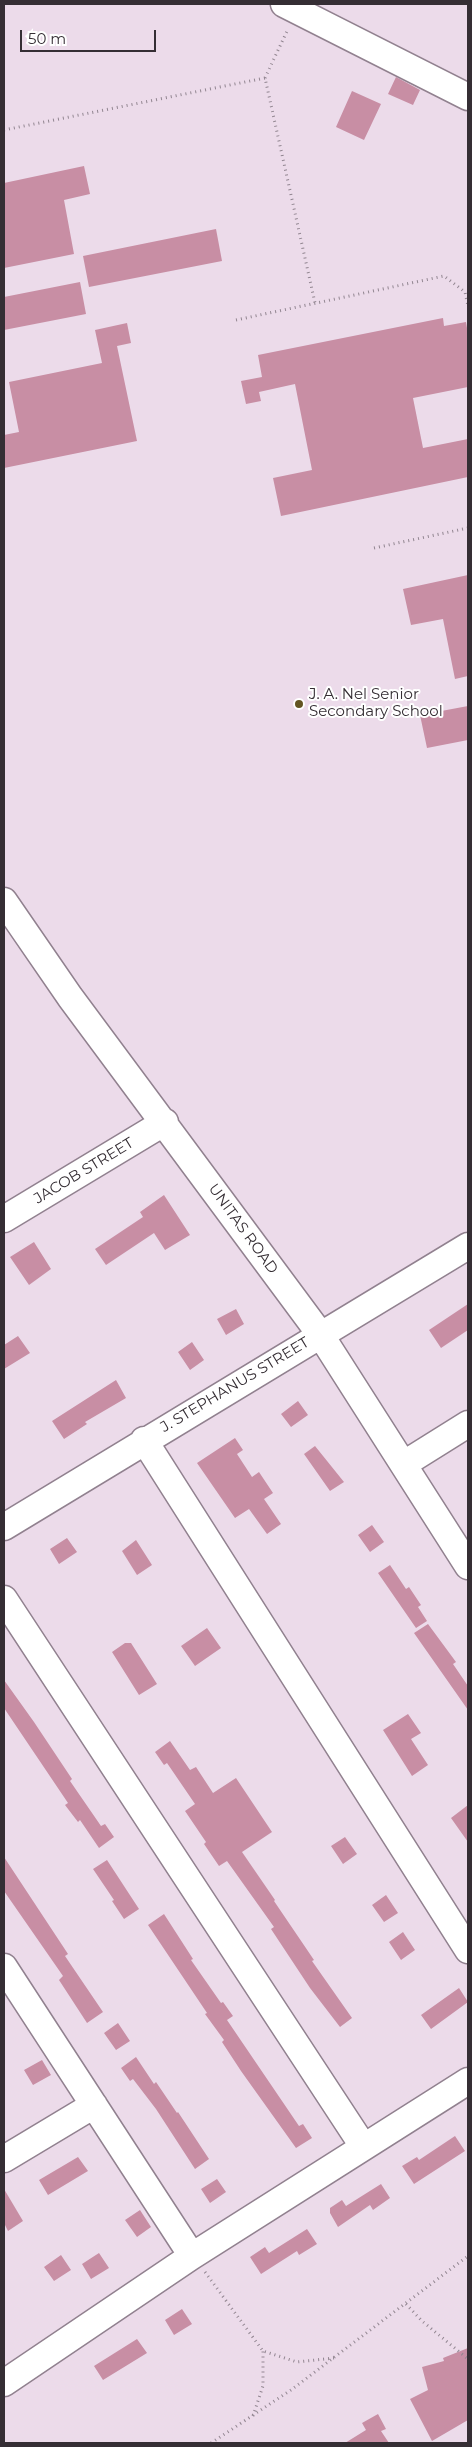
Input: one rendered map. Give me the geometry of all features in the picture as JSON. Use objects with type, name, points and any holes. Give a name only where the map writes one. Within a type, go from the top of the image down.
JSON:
[{"type":"street","points":[[290,7],[466,91]]},
{"type":"street","name":"UNITAS ROAD","points":[[4,901],[70,997],[165,1122],[320,1334],[468,1566]]},
{"type":"street","name":"JACOB STREET","points":[[4,1219],[165,1122]]},
{"type":"street","name":"J. STEPHANUS STREET","points":[[4,1526],[468,1246]]},
{"type":"street","points":[[404,1464],[468,1424]]},
{"type":"street","points":[[144,1440],[468,1950]]},
{"type":"street","points":[[4,1598],[363,2146]]},
{"type":"street","points":[[4,1967],[192,2256]]},
{"type":"street","points":[[4,2383],[192,2256],[468,2081]]},
{"type":"street","points":[[4,2160],[94,2104]]},
{"type":"path","points":[[290,7],[265,78],[315,303]]},
{"type":"path","points":[[4,130],[265,78]]},
{"type":"path","points":[[236,320],[444,276],[465,292],[468,306]]},
{"type":"path","points":[[374,548],[468,528]]},
{"type":"path","points":[[192,2256],[263,2352],[263,2386],[252,2416]]},
{"type":"path","points":[[211,2443],[292,2390],[468,2256]]},
{"type":"path","points":[[406,2304],[422,2321],[468,2359]]},
{"type":"path","points":[[263,2352],[297,2362],[334,2358]]},
{"type":"building","points":[[396,77],[420,90],[413,105],[388,94]]},
{"type":"building","points":[[352,91],[381,104],[364,140],[336,127]]},
{"type":"building","points":[[84,166],[90,194],[64,200],[74,254],[4,268],[4,183]]},
{"type":"building","points":[[216,229],[222,261],[89,287],[83,256]]},
{"type":"building","points":[[80,282],[86,314],[4,330],[4,297]]},
{"type":"building","points":[[443,318],[444,326],[466,322],[468,334],[468,387],[413,398],[423,448],[468,439],[468,477],[281,516],[273,478],[312,470],[295,384],[259,392],[261,401],[246,404],[241,381],[262,377],[258,355]]},
{"type":"building","points":[[127,323],[131,343],[117,346],[137,441],[4,468],[4,435],[19,432],[9,382],[102,363],[95,330]]},
{"type":"building","points":[[468,575],[468,676],[455,679],[443,619],[411,625],[403,589]]},
{"type":"building","points":[[468,706],[468,740],[427,748],[420,715]]},
{"type":"building","points":[[164,1195],[190,1235],[165,1250],[154,1233],[106,1265],[95,1249],[143,1217],[140,1212]]},
{"type":"building","points":[[34,1242],[51,1269],[29,1285],[10,1257]]},
{"type":"building","points":[[468,1304],[468,1330],[441,1348],[429,1330]]},
{"type":"building","points":[[236,1309],[244,1324],[226,1335],[217,1319]]},
{"type":"building","points":[[18,1336],[30,1353],[4,1369],[4,1345]]},
{"type":"building","points":[[192,1342],[204,1360],[190,1370],[178,1352]]},
{"type":"building","points":[[116,1380],[126,1398],[85,1422],[87,1424],[64,1439],[52,1421]]},
{"type":"building","points":[[298,1401],[308,1415],[291,1427],[281,1414]]},
{"type":"building","points":[[235,1438],[243,1450],[237,1454],[252,1477],[259,1472],[273,1493],[264,1499],[281,1524],[267,1534],[249,1509],[235,1518],[197,1463]]},
{"type":"building","points":[[315,1446],[344,1482],[330,1491],[304,1454]]},
{"type":"building","points":[[372,1525],[384,1542],[370,1552],[358,1535]]},
{"type":"building","points":[[67,1538],[77,1552],[59,1564],[50,1549]]},
{"type":"building","points":[[136,1540],[152,1565],[137,1575],[122,1551]]},
{"type":"building","points":[[390,1565],[406,1589],[409,1587],[421,1605],[418,1607],[427,1621],[416,1628],[378,1573]]},
{"type":"building","points":[[428,1624],[456,1662],[453,1664],[468,1686],[468,1710],[414,1633]]},
{"type":"building","points":[[207,1628],[221,1648],[195,1666],[181,1646]]},
{"type":"building","points":[[125,1643],[131,1643],[157,1684],[139,1695],[112,1652]]},
{"type":"building","points":[[4,1680],[72,1779],[70,1781],[101,1826],[105,1824],[114,1837],[99,1848],[80,1820],[78,1822],[65,1805],[68,1803],[4,1708]]},
{"type":"building","points":[[408,1714],[421,1733],[411,1739],[428,1765],[412,1776],[383,1730]]},
{"type":"building","points":[[170,1741],[190,1770],[196,1767],[213,1793],[236,1778],[272,1832],[242,1852],[314,1960],[312,1961],[352,2018],[340,2027],[310,1988],[271,1929],[274,1927],[227,1861],[219,1866],[204,1844],[206,1842],[185,1811],[195,1804],[167,1763],[164,1765],[155,1752]]},
{"type":"building","points":[[468,1805],[468,1842],[451,1818]]},
{"type":"building","points":[[345,1837],[357,1854],[343,1864],[331,1846]]},
{"type":"building","points":[[4,1857],[68,1954],[65,1956],[103,2012],[87,2023],[59,1980],[63,1976],[4,1891]]},
{"type":"building","points":[[107,1860],[139,1909],[124,1919],[112,1901],[114,1900],[93,1869]]},
{"type":"building","points":[[386,1895],[398,1913],[384,1922],[372,1905]]},
{"type":"building","points":[[164,1914],[193,1959],[191,1960],[221,2003],[223,2002],[233,2016],[227,2020],[299,2126],[303,2124],[312,2138],[296,2148],[241,2071],[222,2042],[224,2040],[205,2014],[207,2013],[148,1925]]},
{"type":"building","points":[[403,1932],[415,1950],[401,1960],[389,1942]]},
{"type":"building","points":[[459,1988],[468,2002],[431,2029],[421,2015]]},
{"type":"building","points":[[118,2023],[130,2041],[116,2050],[104,2033]]},
{"type":"building","points":[[136,2057],[154,2084],[156,2082],[178,2112],[209,2159],[195,2169],[156,2109],[133,2079],[130,2081],[121,2068]]},
{"type":"building","points":[[42,2060],[51,2075],[33,2085],[24,2070]]},
{"type":"building","points":[[455,2136],[465,2151],[414,2184],[402,2166],[417,2157],[419,2160]]},
{"type":"building","points":[[78,2157],[88,2171],[48,2195],[39,2180]]},
{"type":"building","points":[[217,2179],[226,2192],[210,2203],[201,2189]]},
{"type":"building","points":[[381,2184],[390,2198],[373,2210],[370,2205],[338,2227],[330,2213],[330,2208],[342,2200],[346,2206]]},
{"type":"building","points":[[4,2189],[23,2221],[8,2231],[4,2223]]},
{"type":"building","points":[[140,2210],[151,2227],[137,2237],[125,2220]]},
{"type":"building","points":[[307,2229],[317,2244],[299,2255],[297,2251],[261,2274],[250,2257],[265,2247],[269,2253]]},
{"type":"building","points":[[99,2253],[109,2268],[91,2279],[82,2264]]},
{"type":"building","points":[[61,2255],[71,2270],[54,2281],[44,2267]]},
{"type":"building","points":[[182,2309],[192,2324],[174,2335],[165,2320]]},
{"type":"building","points":[[137,2339],[147,2353],[103,2380],[94,2366]]},
{"type":"building","points":[[468,2348],[468,2420],[432,2441],[410,2399],[428,2390],[422,2367],[444,2361],[443,2358]]},
{"type":"building","points":[[378,2414],[386,2429],[381,2431],[389,2443],[345,2443],[366,2430],[362,2423]]},
{"type":"place","name":"J. A. Nel Senior Secondary School","points":[[299,704]]}]
